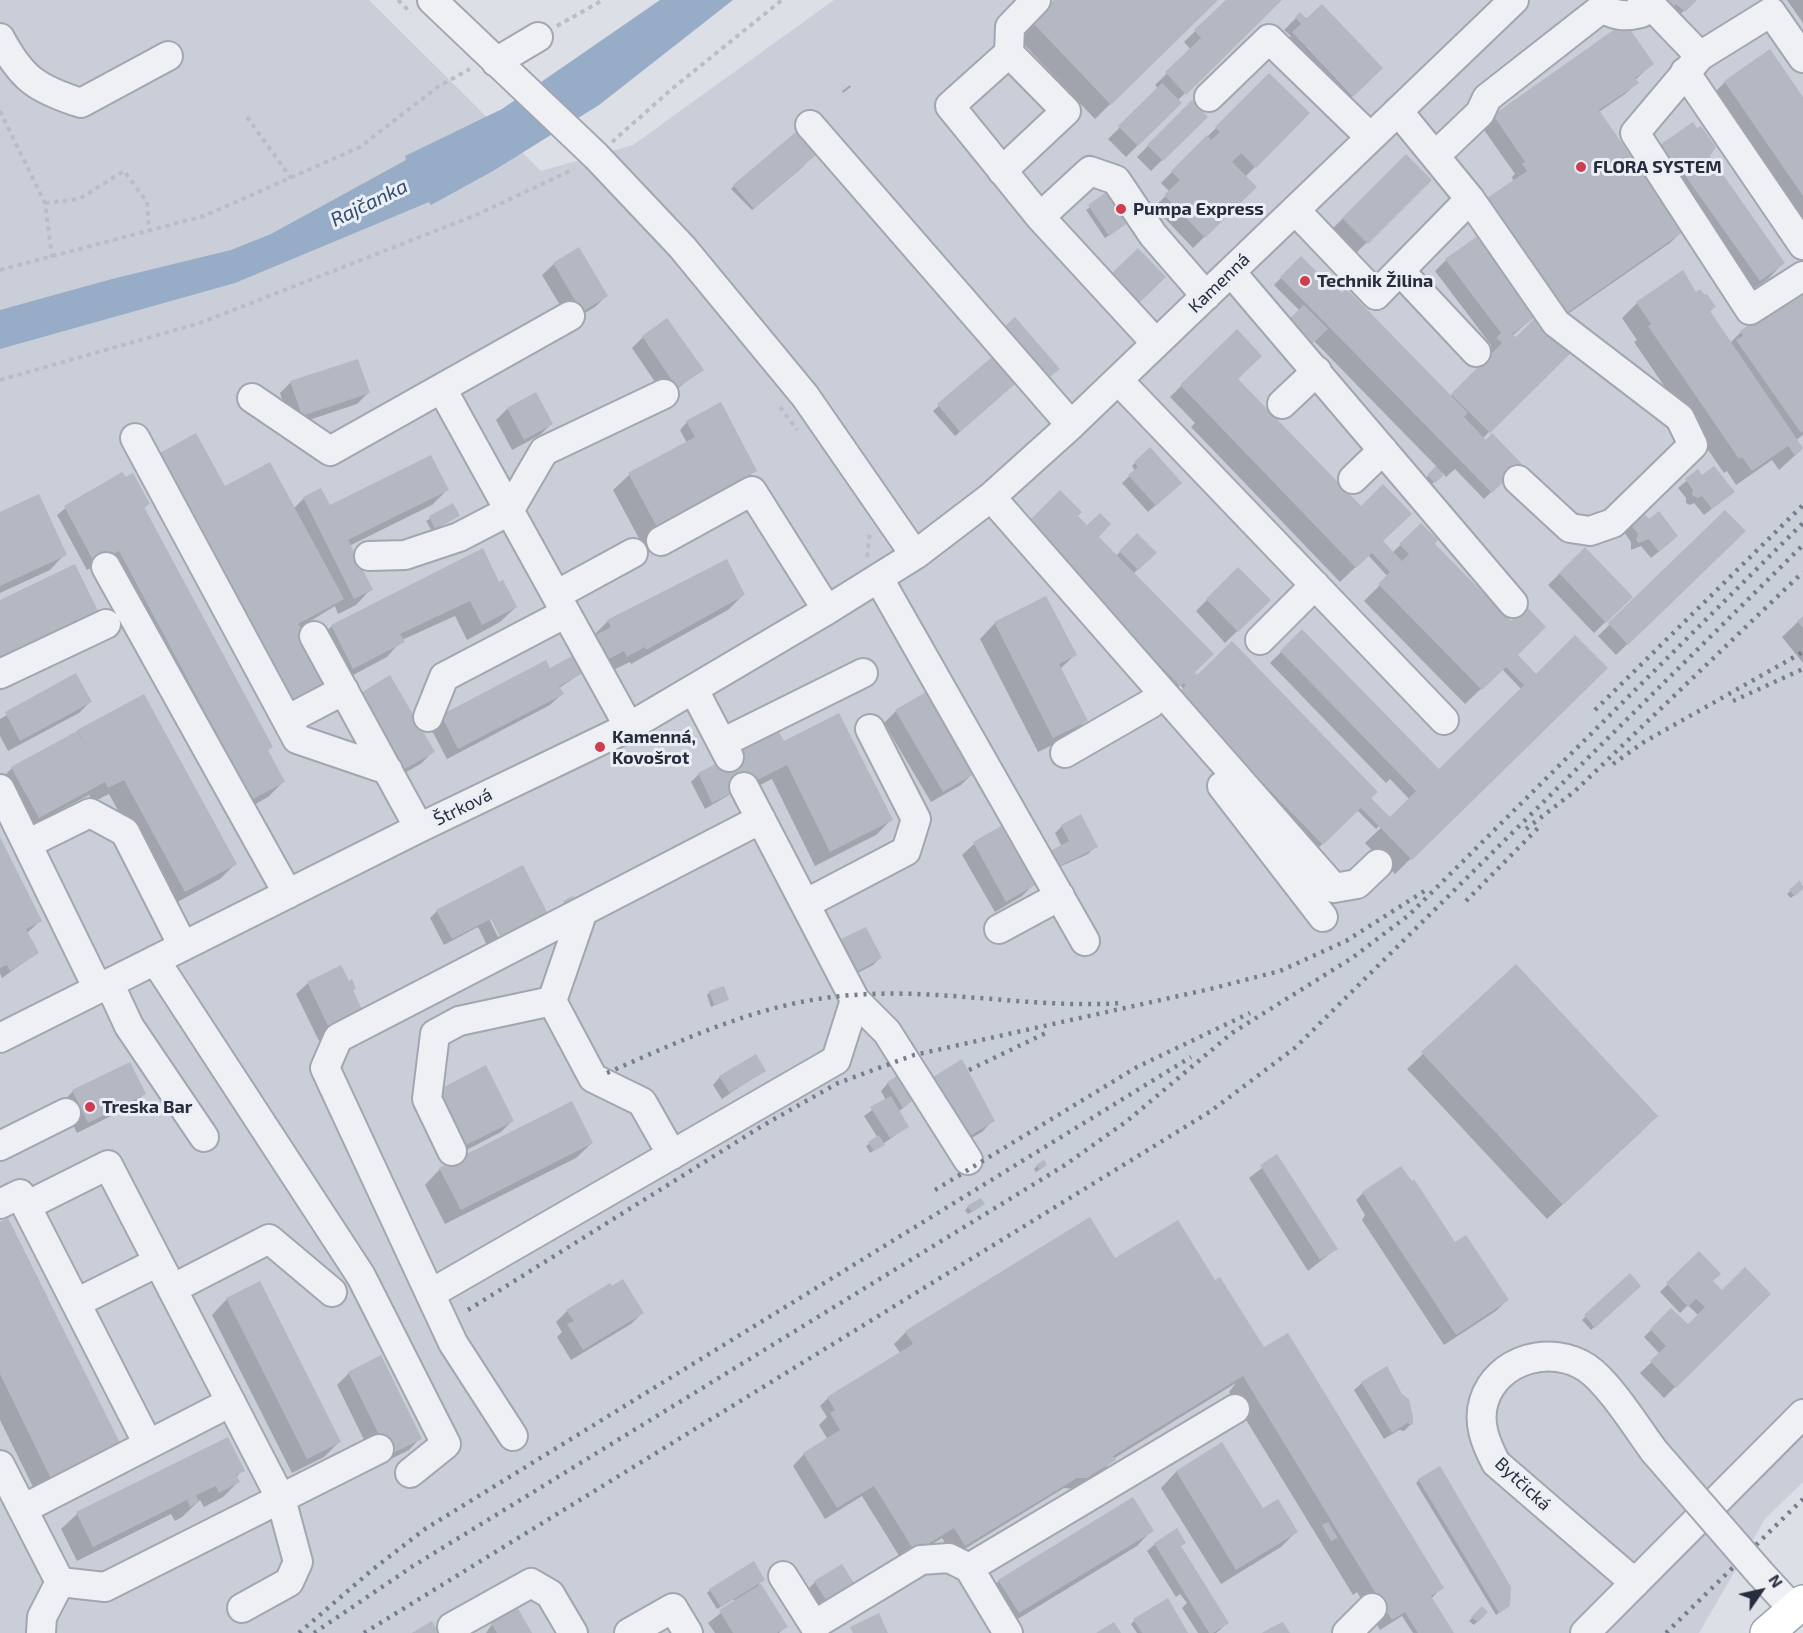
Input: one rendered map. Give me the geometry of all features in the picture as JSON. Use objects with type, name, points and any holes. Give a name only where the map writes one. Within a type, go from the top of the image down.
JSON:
[{"type":"main road","points":[[1767,1633],[1800,1610]]},
{"type":"street","points":[[432,0],[591,152],[682,247],[799,388],[915,555]]},
{"type":"street","points":[[1036,0],[1010,27],[1009,53],[950,106],[1040,217],[1156,343]]},
{"type":"street","name":"Kamenná","points":[[915,555],[984,502],[1071,425],[1514,0]]},
{"type":"street","points":[[1436,155],[1480,113],[1487,98],[1602,8],[1615,15],[1629,16],[1641,13],[1644,0]]},
{"type":"street","points":[[1644,0],[1693,64],[1803,245]]},
{"type":"street","points":[[1803,58],[1771,12],[1693,64],[1635,133],[1750,310],[1803,276]]},
{"type":"street","points":[[503,68],[538,37]]},
{"type":"street","points":[[0,39],[15,67],[48,93],[81,103],[168,56]]},
{"type":"street","points":[[1209,96],[1269,39],[1370,137]]},
{"type":"street","points":[[1002,171],[1066,111],[1009,53]]},
{"type":"street","points":[[1398,111],[1436,155],[1470,200],[1556,323],[1680,418],[1693,445],[1613,523],[1590,531],[1570,528],[1518,480]]},
{"type":"street","points":[[810,125],[1071,425]]},
{"type":"street","points":[[1040,217],[1090,171],[1116,180],[1153,235],[1206,296]]},
{"type":"street","points":[[1295,210],[1376,295],[1470,200]]},
{"type":"street","points":[[1400,271],[1476,352]]},
{"type":"street","points":[[1231,272],[1513,603]]},
{"type":"street","points":[[252,398],[330,451],[570,316]]},
{"type":"street","points":[[1282,404],[1317,371]]},
{"type":"street","points":[[1118,380],[1444,720]]},
{"type":"street","points":[[442,389],[629,727]]},
{"type":"street","points":[[369,556],[405,555],[459,537],[509,511],[544,451],[664,394]]},
{"type":"street","points":[[135,438],[297,739],[388,770]]},
{"type":"street","points":[[1353,479],[1383,450]]},
{"type":"street","points":[[661,541],[752,492],[827,610]]},
{"type":"street","points":[[984,502],[1150,704],[1220,783],[1323,917]]},
{"type":"street","points":[[984,502],[1334,888],[1357,884],[1378,864]]},
{"type":"street","points":[[428,717],[444,676],[561,604],[633,553]]},
{"type":"street","name":"Štrková","points":[[0,1038],[419,828],[629,727],[879,579],[915,555]]},
{"type":"street","points":[[106,567],[288,894]]},
{"type":"street","points":[[879,579],[1085,941]]},
{"type":"street","points":[[1260,640],[1315,585]]},
{"type":"street","points":[[0,674],[106,624]]},
{"type":"street","points":[[314,636],[419,828]]},
{"type":"street","points":[[694,690],[725,750],[863,673]]},
{"type":"street","points":[[287,720],[344,690]]},
{"type":"street","points":[[1065,753],[1150,704]]},
{"type":"street","points":[[805,904],[906,851],[916,819],[870,729]]},
{"type":"street","points":[[744,787],[855,1000],[887,1032],[968,1160]]},
{"type":"street","points":[[0,789],[103,986],[204,1137]]},
{"type":"street","points":[[27,844],[90,813],[126,832],[183,946]]},
{"type":"street","points":[[513,1436],[453,1343],[325,1068],[338,1038],[761,819]]},
{"type":"street","points":[[999,929],[1060,896]]},
{"type":"street","points":[[583,911],[552,1001],[593,1078],[642,1102],[672,1155]]},
{"type":"street","points":[[155,960],[361,1276],[446,1444],[410,1473]]},
{"type":"street","points":[[430,1294],[837,1060],[855,1000]]},
{"type":"street","points":[[452,1151],[427,1099],[435,1034],[459,1021],[552,1001]]},
{"type":"street","points":[[0,1146],[66,1113]]},
{"type":"street","points":[[148,1444],[75,1304],[13,1205],[108,1165],[281,1499],[298,1563],[289,1582],[242,1608]]},
{"type":"street","points":[[172,1290],[269,1239],[332,1292]]},
{"type":"street","points":[[75,1304],[158,1262]]},
{"type":"street","name":"Bytčická","points":[[1635,1584],[1496,1463],[1482,1426],[1484,1402],[1495,1380],[1518,1362],[1543,1356],[1564,1358],[1587,1368],[1760,1573],[1800,1610]]},
{"type":"street","points":[[23,1509],[231,1402]]},
{"type":"street","points":[[969,1568],[1235,1409]]},
{"type":"street","points":[[1585,1633],[1803,1414]]},
{"type":"street","points":[[60,1582],[105,1587],[379,1449]]},
{"type":"street","points":[[0,1465],[60,1582]]},
{"type":"street","points":[[783,1576],[814,1625],[921,1560],[949,1558],[969,1568],[1008,1633]]},
{"type":"street","points":[[41,1633],[42,1617],[60,1582]]},
{"type":"street","points":[[452,1627],[531,1583],[550,1594],[573,1633]]},
{"type":"street","points":[[629,1633],[673,1608],[687,1633]]},
{"type":"street","points":[[1347,1633],[1372,1608]]},
{"type":"path","points":[[538,37],[603,0]]},
{"type":"path","points":[[0,380],[200,323],[476,215],[591,152],[782,0]]},
{"type":"path","points":[[0,270],[204,216],[360,147],[439,86],[459,74],[503,68]]},
{"type":"path","points":[[0,111],[45,203],[52,257]]},
{"type":"path","points":[[247,117],[291,178]]},
{"type":"path","points":[[45,203],[79,199],[124,171],[147,202],[149,230]]},
{"type":"shaded area","points":[[0,0],[369,0],[541,171],[633,145],[834,0],[1803,0],[1803,1482],[1765,1519],[1699,1633],[0,1633]]},
{"type":"water","name":"Rajčanka","points":[[660,0],[733,0],[599,105],[493,171],[431,205],[429,202],[235,283],[0,349],[0,310],[112,279],[231,250],[271,234],[406,160],[405,156],[502,109]]},
{"type":"building","points":[[1054,0],[1218,0],[1111,105],[1032,22]]},
{"type":"building","points":[[1226,0],[1282,0],[1186,95],[1165,72],[1201,38],[1194,30]]},
{"type":"building","points":[[1665,0],[1697,0],[1685,12],[1676,4],[1673,8]]},
{"type":"building","points":[[1322,4],[1383,68],[1353,97],[1292,32],[1301,24],[1295,17],[1300,12],[1306,19]]},
{"type":"building","name":"FLORA SYSTEM","points":[[1625,22],[1654,64],[1635,78],[1639,83],[1599,110],[1683,232],[1564,315],[1484,200],[1527,171],[1522,164],[1525,162],[1493,115]]},
{"type":"building","points":[[1770,49],[1803,97],[1803,196],[1724,81]]},
{"type":"building","points":[[1269,73],[1310,113],[1256,168],[1241,153],[1232,162],[1257,187],[1205,238],[1164,195],[1180,180],[1171,171],[1207,135],[1211,140],[1220,132],[1215,127]]},
{"type":"building","points":[[1162,83],[1182,103],[1138,146],[1118,126]]},
{"type":"building","points":[[1192,100],[1208,117],[1163,161],[1147,145]]},
{"type":"building","points":[[1693,122],[1697,128],[1701,126],[1716,147],[1710,156],[1785,263],[1760,281],[1684,174],[1680,177],[1658,146]]},
{"type":"building","points":[[797,131],[817,154],[754,209],[733,185]]},
{"type":"building","points":[[1406,154],[1432,180],[1368,244],[1342,218]]},
{"type":"building","points":[[1130,176],[1151,207],[1109,236],[1088,205]]},
{"type":"building","points":[[1479,235],[1538,315],[1512,334],[1516,337],[1536,317],[1572,352],[1490,433],[1451,394],[1502,343],[1496,338],[1501,333],[1445,259]]},
{"type":"building","points":[[579,247],[608,296],[582,312],[553,263]]},
{"type":"building","points":[[1138,248],[1166,277],[1134,308],[1106,279]]},
{"type":"building","points":[[1301,256],[1327,282],[1329,280],[1342,293],[1345,290],[1351,293],[1468,413],[1464,417],[1486,440],[1492,433],[1522,464],[1492,493],[1280,277]]},
{"type":"building","points":[[1683,270],[1696,292],[1700,289],[1705,295],[1707,294],[1716,307],[1710,311],[1803,448],[1795,456],[1788,446],[1752,471],[1742,457],[1739,459],[1648,326],[1651,324],[1636,302]]},
{"type":"building","points":[[1803,287],[1803,431],[1801,433],[1736,340],[1743,336],[1740,331]]},
{"type":"building","points":[[1304,305],[1328,329],[1311,345],[1288,320]]},
{"type":"building","points":[[1015,317],[1060,369],[1046,380],[1002,329]]},
{"type":"building","points":[[667,318],[704,370],[677,388],[642,336]]},
{"type":"building","points":[[1237,329],[1262,356],[1238,379],[1361,506],[1383,484],[1412,514],[1383,541],[1402,561],[1409,554],[1399,544],[1421,523],[1438,540],[1435,544],[1511,621],[1526,606],[1546,627],[1518,655],[1536,674],[1575,635],[1608,668],[1412,860],[1361,808],[1323,845],[1177,695],[1186,685],[1184,683],[1180,686],[1046,548],[1030,520],[1060,490],[1082,512],[1078,516],[1087,525],[1100,513],[1111,524],[1099,537],[1214,654],[1195,672],[1197,675],[1232,641],[1378,792],[1371,798],[1390,817],[1416,791],[1280,651],[1302,629],[1439,769],[1524,685],[1506,667],[1482,690],[1378,584],[1390,572],[1372,553],[1356,568],[1180,385]]},
{"type":"building","points":[[992,357],[1015,384],[960,432],[937,404]]},
{"type":"building","points":[[358,359],[370,393],[302,416],[290,381]]},
{"type":"building","points":[[536,392],[553,424],[524,440],[507,408]]},
{"type":"building","points":[[721,402],[757,471],[723,489],[725,493],[658,529],[628,473],[695,437],[686,421]]},
{"type":"building","points":[[196,433],[225,486],[270,462],[344,599],[298,624],[313,652],[324,683],[290,701],[158,454]]},
{"type":"building","points":[[1150,447],[1182,483],[1156,506],[1128,475],[1138,467],[1134,462]]},
{"type":"building","points":[[431,455],[449,490],[348,540],[373,590],[354,599],[303,497],[321,488],[330,505]]},
{"type":"building","points":[[1436,466],[1444,475],[1435,483],[1427,475]]},
{"type":"building","points":[[1714,466],[1735,492],[1712,509],[1702,496],[1698,498],[1692,495],[1693,490],[1685,479],[1698,469],[1702,475]]},
{"type":"building","points":[[122,472],[126,477],[133,473],[150,504],[144,507],[273,747],[268,750],[285,782],[248,802],[229,769],[234,766],[119,551],[95,564],[64,506]]},
{"type":"building","points":[[39,494],[67,555],[0,586],[0,512]]},
{"type":"building","points":[[453,503],[460,516],[435,529],[429,516]]},
{"type":"building","points":[[1725,510],[1746,531],[1628,645],[1608,623]]},
{"type":"building","points":[[1659,511],[1678,536],[1659,552],[1649,539],[1639,543],[1636,540],[1638,534],[1630,524],[1644,513],[1649,519]]},
{"type":"building","points":[[1137,533],[1157,553],[1138,570],[1119,551]]},
{"type":"building","points":[[1585,547],[1633,597],[1606,623],[1559,573]]},
{"type":"building","points":[[483,548],[499,582],[503,580],[517,607],[482,625],[470,601],[400,634],[405,642],[353,669],[331,625]]},
{"type":"building","points":[[727,559],[745,595],[646,650],[645,647],[627,657],[624,651],[607,660],[594,636],[611,627],[607,620]]},
{"type":"building","points":[[75,564],[100,615],[0,663],[0,600]]},
{"type":"building","points":[[1238,567],[1271,600],[1238,632],[1206,599]]},
{"type":"building","points":[[1046,596],[1077,655],[1059,664],[1088,721],[1053,738],[994,622]]},
{"type":"building","points":[[1803,616],[1803,628],[1797,621]]},
{"type":"building","points":[[576,654],[585,672],[559,686],[564,694],[458,749],[441,715],[546,660],[550,668]]},
{"type":"building","points":[[76,673],[92,702],[20,741],[5,712]]},
{"type":"building","points":[[390,675],[435,752],[403,770],[359,694]]},
{"type":"building","points":[[926,692],[974,774],[943,792],[895,710]]},
{"type":"building","points":[[144,694],[237,864],[185,892],[124,780],[108,788],[105,782],[39,818],[11,767],[77,731],[88,751],[77,730]]},
{"type":"building","points":[[839,713],[893,820],[830,852],[787,765],[712,803],[698,773],[779,732],[784,741]]},
{"type":"building","points":[[1081,814],[1098,847],[1058,867],[1050,851],[1069,841],[1061,825]]},
{"type":"building","points":[[1001,826],[1035,885],[1006,902],[973,842]]},
{"type":"building","points":[[0,837],[42,921],[26,929],[39,953],[10,971],[7,965],[0,968]]},
{"type":"building","points":[[523,865],[549,916],[502,941],[491,919],[452,939],[436,910]]},
{"type":"building","points":[[1800,880],[1803,889],[1795,896],[1789,890]]},
{"type":"building","points":[[573,896],[578,905],[568,911],[563,901]]},
{"type":"building","points":[[866,927],[882,958],[858,971],[841,939]]},
{"type":"building","points":[[1516,964],[1658,1116],[1563,1205],[1421,1052]]},
{"type":"building","points":[[341,965],[349,981],[352,979],[356,989],[353,990],[364,1014],[330,1030],[307,982]]},
{"type":"building","points":[[724,986],[729,1000],[714,1005],[709,991]]},
{"type":"building","points":[[756,1054],[766,1071],[730,1093],[719,1076]]},
{"type":"building","points":[[962,1059],[995,1121],[970,1136],[933,1077]]},
{"type":"building","points":[[130,1062],[146,1094],[88,1123],[72,1090]]},
{"type":"building","points":[[486,1065],[514,1121],[466,1145],[438,1090]]},
{"type":"building","points":[[902,1073],[916,1098],[903,1108],[887,1082]]},
{"type":"building","points":[[891,1096],[909,1127],[890,1138],[870,1107]]},
{"type":"building","points":[[572,1101],[593,1143],[461,1210],[439,1168]]},
{"type":"building","points":[[879,1135],[885,1145],[874,1151],[868,1142]]},
{"type":"building","points":[[1277,1154],[1338,1249],[1320,1260],[1260,1165]]},
{"type":"building","points":[[1044,1160],[1047,1165],[1040,1170],[1036,1165]]},
{"type":"building","points":[[1401,1166],[1412,1181],[1414,1179],[1455,1242],[1466,1235],[1509,1300],[1456,1335],[1362,1192]]},
{"type":"building","points":[[981,1198],[985,1204],[972,1212],[967,1206]]},
{"type":"building","points":[[1090,1217],[1115,1258],[1178,1220],[1215,1280],[1220,1277],[1264,1347],[1288,1333],[1444,1588],[1431,1596],[1454,1633],[1418,1633],[1405,1612],[1392,1620],[1243,1376],[1113,1456],[1116,1460],[1087,1478],[1077,1478],[965,1546],[954,1528],[915,1552],[874,1486],[837,1508],[803,1453],[840,1430],[830,1413],[835,1410],[827,1397],[913,1344],[905,1331]]},
{"type":"building","points":[[8,1218],[122,1447],[52,1481],[0,1374],[0,1222]]},
{"type":"building","points":[[1699,1251],[1721,1274],[1713,1281],[1722,1290],[1745,1267],[1771,1294],[1676,1388],[1650,1361],[1666,1346],[1650,1329],[1671,1308],[1688,1324],[1705,1307],[1696,1299],[1688,1307],[1666,1283]]},
{"type":"building","points":[[1630,1273],[1641,1286],[1595,1328],[1584,1315]]},
{"type":"building","points":[[623,1279],[644,1313],[583,1350],[567,1324],[574,1321],[566,1310],[610,1283],[612,1286]]},
{"type":"building","points":[[260,1281],[341,1442],[307,1459],[226,1298]]},
{"type":"building","points":[[381,1355],[422,1439],[389,1455],[348,1372]]},
{"type":"building","points":[[1387,1366],[1402,1394],[1409,1399],[1413,1418],[1413,1425],[1407,1423],[1392,1433],[1361,1382]]},
{"type":"building","points":[[228,1437],[245,1471],[236,1475],[240,1482],[219,1493],[216,1486],[196,1495],[199,1502],[190,1507],[187,1500],[93,1547],[76,1512]]},
{"type":"building","points":[[1222,1442],[1263,1508],[1278,1499],[1298,1532],[1236,1570],[1176,1471]]},
{"type":"building","points":[[1440,1466],[1511,1587],[1510,1606],[1499,1613],[1418,1479]]},
{"type":"building","points":[[1133,1497],[1154,1531],[1019,1613],[998,1580]]},
{"type":"building","points":[[1328,1522],[1338,1538],[1331,1541],[1322,1525]]},
{"type":"building","points":[[1177,1528],[1186,1543],[1181,1546],[1229,1623],[1213,1633],[1209,1633],[1154,1543]]},
{"type":"building","points":[[754,1561],[765,1580],[721,1607],[709,1589]]},
{"type":"building","points":[[842,1564],[856,1586],[828,1603],[814,1581]]},
{"type":"building","points":[[761,1584],[788,1627],[777,1633],[733,1633],[719,1610]]},
{"type":"building","points":[[1168,1598],[1188,1633],[1142,1633],[1133,1619]]},
{"type":"building","points":[[1482,1606],[1488,1612],[1478,1622],[1471,1617]]},
{"type":"building","points":[[517,1607],[532,1633],[497,1633],[491,1623]]},
{"type":"building","points":[[879,1613],[888,1633],[853,1633],[850,1627]]},
{"type":"building","points":[[432,1621],[439,1633],[412,1633]]},
{"type":"building","points":[[1114,1622],[1121,1633],[1096,1633]]},
{"type":"building","points":[[1283,1622],[1290,1633],[1262,1633],[1272,1627]]},
{"type":"railway","points":[[1595,710],[1803,505]]},
{"type":"railway","points":[[314,1633],[413,1566],[1065,1165],[1127,1121],[1232,1033],[1352,958],[1409,915],[1803,523]]},
{"type":"railway","points":[[364,1633],[1211,1111],[1296,1047],[1803,545]]},
{"type":"railway","points":[[1526,829],[1575,791],[1803,572]]},
{"type":"railway","points":[[1613,764],[1644,742],[1803,652]]},
{"type":"railway","points":[[1733,701],[1803,669]]},
{"type":"railway","points":[[1466,901],[1542,824]]},
{"type":"railway","points":[[468,1310],[762,1126],[838,1083],[914,1055],[1210,989],[1280,971],[1346,941],[1426,890]]},
{"type":"railway","points":[[607,1073],[727,1023],[757,1013],[820,999],[853,995],[920,994],[1054,1003],[1121,1003]]},
{"type":"railway","points":[[935,1190],[1137,1067],[1250,1013]]},
{"type":"railway","points":[[969,1070],[1050,1031]]},
{"type":"railway","points":[[299,1633],[372,1570],[425,1529],[1191,1057]]},
{"type":"railway","points":[[1666,1633],[1803,1499]]},
{"type":"place","name":"FLORA SYSTEM","points":[[1581,167]]},
{"type":"place","name":"Pumpa Express","points":[[1121,209]]},
{"type":"place","name":"Technik Žilina","points":[[1305,281]]},
{"type":"place","name":"Kamenná, Kovošrot","points":[[600,747]]},
{"type":"place","name":"Treska Bar","points":[[90,1107]]}]
